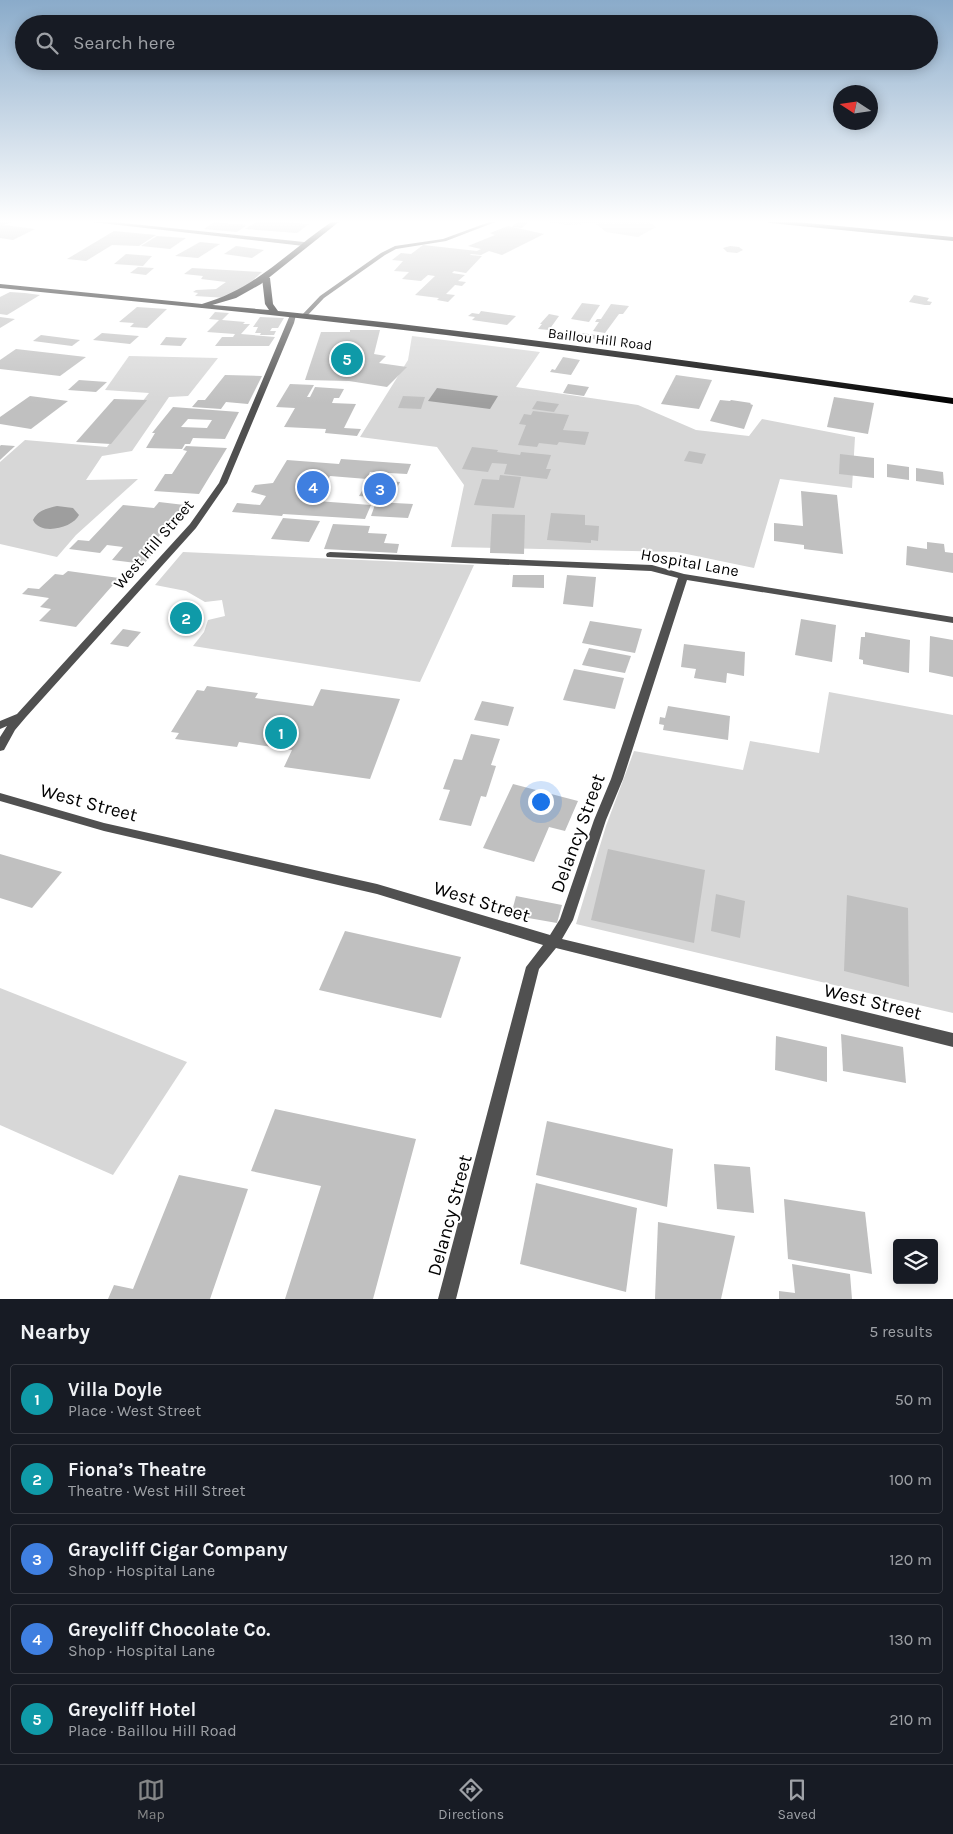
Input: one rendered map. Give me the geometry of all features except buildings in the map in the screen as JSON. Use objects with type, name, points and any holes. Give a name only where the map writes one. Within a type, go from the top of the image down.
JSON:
[{"type":"highway","points":[[0,286],[202,306],[234,297],[260,282]]},
{"type":"main road","points":[[266,282],[269,304],[275,313]]},
{"type":"main road","name":"Baillou Hill Road","points":[[202,306],[304,316],[625,355],[953,401]]},
{"type":"street","points":[[304,316],[322,297],[344,282]]},
{"type":"street","name":"West Hill Street","points":[[0,747],[10,728],[22,714],[193,526],[223,483],[292,323],[293,315]]},
{"type":"street","name":"Hospital Lane","points":[[330,555],[652,568],[683,576],[953,620]]},
{"type":"street","name":"Delancy Street","points":[[447,1299],[532,967],[553,942],[566,920],[600,820],[617,779],[683,576]]},
{"type":"street","name":"West Hill Street","points":[[0,725],[22,714]]},
{"type":"street","name":"West Street","points":[[1,795],[104,827],[377,889],[553,942],[953,1040]]},
{"type":"shaded area","points":[[412,336],[540,352],[516,387],[638,405],[696,430],[749,436],[762,419],[855,437],[852,488],[780,479],[754,568],[677,552],[451,547],[464,485],[437,447],[360,437],[408,360]]},
{"type":"shaded area","points":[[129,356],[218,358],[188,396],[169,397],[132,451],[102,456],[86,480],[138,479],[76,535],[57,557],[0,544],[0,462],[25,440],[107,447],[149,393],[105,390]]},
{"type":"shaded area","points":[[437,388],[498,396],[490,409],[428,401]]},
{"type":"shaded area","points":[[57,506],[73,508],[79,515],[76,520],[64,527],[49,529],[42,528],[33,520],[40,512]]},
{"type":"shaded area","points":[[183,552],[474,565],[420,682],[193,646],[204,632],[208,620],[225,616],[222,600],[205,602],[186,591],[155,585]]},
{"type":"shaded area","points":[[829,692],[953,715],[953,1013],[576,924],[606,826],[634,751],[743,770],[750,741],[819,753]]},
{"type":"shaded area","points":[[0,988],[187,1062],[113,1175],[0,1125]]},
{"type":"place","name":"Greycliff Hotel","points":[[347,359]]},
{"type":"place","name":"Greycliff Chocolate Co.","points":[[313,487]]},
{"type":"place","name":"Graycliff Cigar Company","points":[[380,489]]},
{"type":"place","name":"Fiona’s Theatre","points":[[186,618]]},
{"type":"place","name":"Villa Doyle","points":[[281,733]]}]
